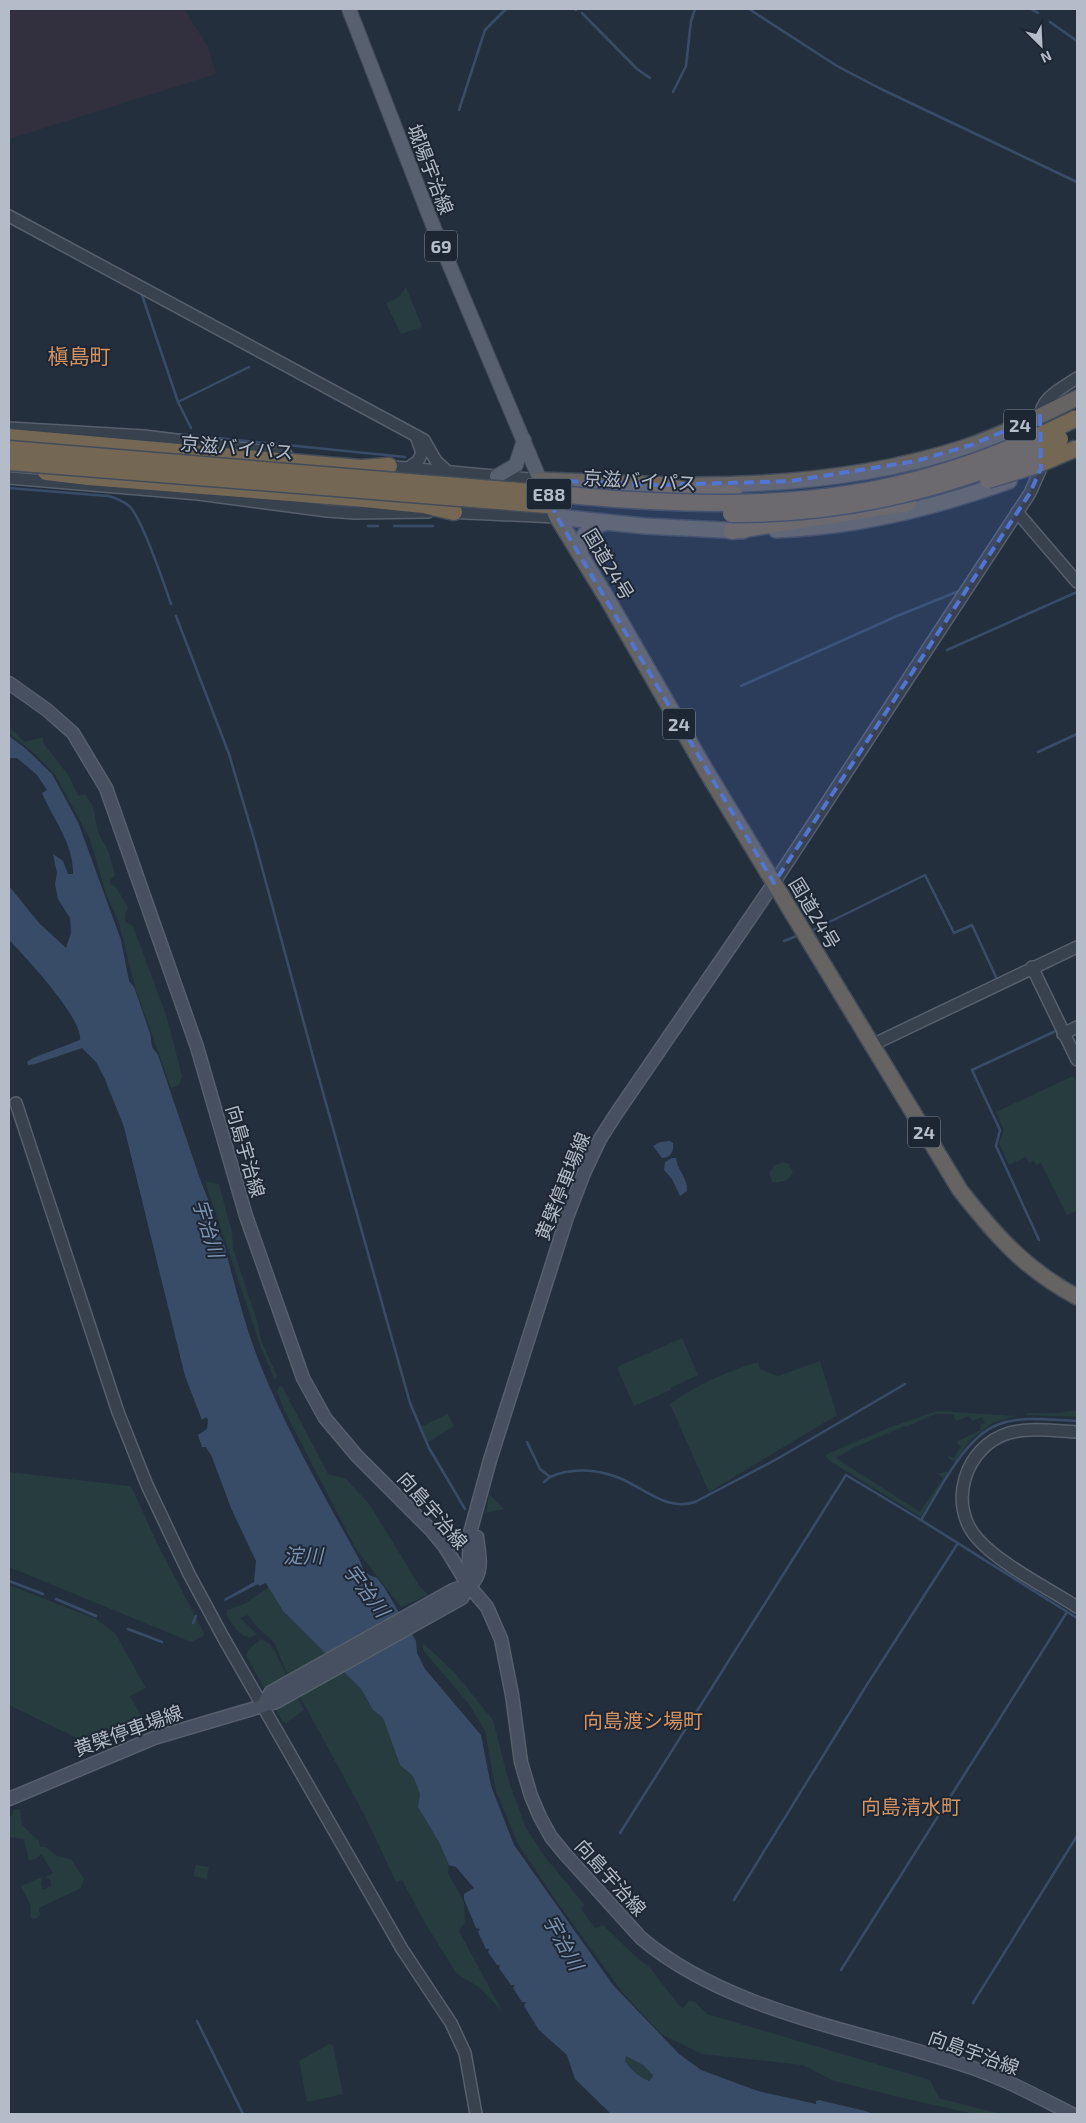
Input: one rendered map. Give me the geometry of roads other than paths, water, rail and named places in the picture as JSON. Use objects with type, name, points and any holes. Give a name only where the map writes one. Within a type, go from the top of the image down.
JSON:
[{"type":"highway","name":"24","points":[[540,480],[659,485],[760,483],[870,471],[962,448],[1040,416],[1077,398]]},
{"type":"highway","points":[[659,485],[696,492],[734,494],[848,484],[887,477],[990,446],[1077,406]]},
{"type":"highway","name":"京滋バイパス","points":[[9,449],[616,500],[761,503],[848,494],[919,479],[998,454],[1077,418]]},
{"type":"highway","name":"京滋バイパス","points":[[9,462],[615,510],[679,514],[758,514],[853,505],[924,490],[992,468],[1077,430]]},
{"type":"highway","points":[[9,437],[361,468],[389,466]]},
{"type":"highway","points":[[732,531],[908,503],[1028,468],[1077,448]]},
{"type":"highway","name":"国道24号","points":[[557,517],[732,531],[799,529],[880,518],[944,502],[1042,468],[1077,452]]},
{"type":"highway","points":[[9,467],[88,477],[423,505],[454,512]]},
{"type":"highway","name":"国道24号","points":[[540,480],[557,517],[804,934],[960,1190],[989,1228],[1032,1268],[1077,1297]]},
{"type":"highway","points":[[580,554],[584,533],[589,528],[606,522]]},
{"type":"main road","name":"城陽宇治線","points":[[349,9],[434,228],[540,480]]},
{"type":"main road","points":[[498,476],[516,465],[524,440]]},
{"type":"main road","name":"向島宇治線","points":[[9,684],[47,710],[73,733],[106,788],[197,1047],[246,1216],[303,1378],[325,1418],[357,1456],[417,1514],[453,1560],[462,1590],[487,1607],[501,1639],[512,1695],[521,1762],[531,1796],[551,1837],[641,1938],[682,1966],[725,1989],[819,2022],[969,2067],[1002,2080],[1072,2114]]},
{"type":"main road","name":"黄檗停車場線","points":[[462,1590],[470,1555],[470,1533],[475,1515],[556,1248],[584,1173],[600,1138],[774,883]]},
{"type":"main road","name":"黄檗停車場線","points":[[9,1799],[154,1738],[184,1728],[222,1719],[269,1701],[462,1590],[476,1578],[479,1569],[475,1515]]},
{"type":"main road","points":[[453,1560],[463,1560],[470,1555]]},
{"type":"street","points":[[9,216],[424,440],[436,461],[449,473]]},
{"type":"street","points":[[774,883],[1030,493],[1042,468],[1040,416],[1042,407],[1046,400],[1077,378]]},
{"type":"street","points":[[9,428],[144,436],[407,469],[540,480]]},
{"type":"street","points":[[407,469],[418,461],[422,452],[415,435]]},
{"type":"street","points":[[9,478],[198,494],[327,511],[356,513],[454,512],[557,517]]},
{"type":"street","points":[[1017,512],[1077,582]]},
{"type":"street","points":[[872,1045],[1077,947]]},
{"type":"street","points":[[1032,968],[1077,1060]]},
{"type":"street","points":[[1062,1030],[1077,1027]]},
{"type":"street","points":[[16,1103],[118,1412],[147,1485],[189,1574],[223,1637],[269,1701],[402,1949],[451,2023],[465,2053],[476,2114]]},
{"type":"street","points":[[1077,1432],[1028,1430],[997,1438],[976,1455],[964,1481],[961,1494],[963,1509],[969,1527],[987,1549],[1077,1607]]},
{"type":"water","name":"淀川","points":[[9,736],[25,748],[52,774],[78,822],[121,940],[129,981],[134,987],[150,1033],[152,1047],[158,1055],[220,1237],[223,1240],[249,1334],[260,1364],[306,1462],[361,1563],[366,1582],[377,1597],[377,1592],[365,1571],[377,1578],[384,1587],[416,1641],[417,1653],[425,1669],[481,1735],[491,1786],[514,1845],[613,1985],[679,2054],[701,2070],[758,2091],[816,2104],[816,2101],[819,2100],[873,2114],[611,2114],[575,2079],[567,2055],[539,2030],[524,2006],[526,2002],[522,2002],[513,1988],[515,1985],[511,1985],[499,1968],[500,1965],[497,1965],[488,1952],[489,1949],[486,1949],[478,1932],[480,1929],[476,1928],[464,1899],[464,1894],[474,1888],[456,1867],[449,1865],[439,1842],[418,1807],[420,1794],[413,1776],[400,1765],[383,1718],[373,1710],[361,1689],[283,1611],[266,1583],[259,1586],[258,1584],[225,1601],[224,1599],[254,1582],[256,1561],[231,1508],[212,1457],[206,1447],[202,1447],[198,1435],[207,1429],[208,1420],[206,1417],[202,1420],[185,1376],[124,1127],[104,1077],[96,1062],[82,1048],[35,1064],[28,1065],[27,1062],[80,1040],[79,1031],[64,1004],[40,973],[9,940],[9,886],[39,923],[66,948],[71,933],[70,918],[58,899],[55,884],[57,873],[53,854],[63,861],[68,874],[73,874],[67,842],[42,793],[47,790],[37,775],[17,758],[9,758]],"holes":[[[626,2056],[643,2065],[653,2075],[649,2081],[630,2067],[625,2061]]]},
{"type":"water","points":[[670,1141],[673,1143],[673,1149],[668,1157],[662,1158],[653,1146],[660,1142]]},
{"type":"water","points":[[676,1158],[687,1186],[687,1191],[680,1196],[672,1179],[664,1170],[665,1162]]},
{"type":"waterway","points":[[459,110],[485,30],[506,9]]},
{"type":"waterway","points":[[673,92],[686,66],[691,21],[695,9]]},
{"type":"waterway","points":[[749,9],[837,66],[881,89],[1077,182]]},
{"type":"waterway","points":[[1031,9],[1038,13]]},
{"type":"waterway","points":[[582,13],[637,69],[650,78]]},
{"type":"waterway","points":[[1050,22],[1077,41]]},
{"type":"waterway","points":[[142,295],[178,402],[191,428]]},
{"type":"waterway","points":[[178,402],[249,367]]},
{"type":"waterway","points":[[147,431],[405,457]]},
{"type":"waterway","points":[[9,488],[108,496],[127,504],[140,523],[171,604]]},
{"type":"waterway","points":[[368,526],[378,526]]},
{"type":"waterway","points":[[394,526],[433,526]]},
{"type":"waterway","points":[[741,686],[897,616],[959,591]]},
{"type":"waterway","points":[[947,650],[1077,592]]},
{"type":"waterway","points":[[176,616],[229,754],[410,1403],[429,1448],[465,1509]]},
{"type":"waterway","points":[[1038,752],[1077,734]]},
{"type":"waterway","points":[[809,932],[925,875],[954,933],[972,925],[996,977]]},
{"type":"waterway","points":[[784,941],[799,935]]},
{"type":"waterway","points":[[1039,1240],[996,1146],[1000,1130],[972,1070],[1060,1029]]},
{"type":"waterway","points":[[527,1442],[540,1469],[550,1477],[582,1470],[598,1472],[624,1480],[663,1501],[684,1504],[695,1502],[777,1459],[905,1384]]},
{"type":"waterway","points":[[1077,1421],[1016,1420],[997,1425],[985,1432],[974,1441],[953,1466],[921,1520],[1077,1618]]},
{"type":"waterway","points":[[620,1833],[846,1475],[921,1520]]},
{"type":"waterway","points":[[544,1482],[550,1477]]},
{"type":"waterway","points":[[734,1900],[868,1683],[958,1543]]},
{"type":"waterway","points":[[9,1581],[43,1594]]},
{"type":"waterway","points":[[56,1599],[96,1616]]},
{"type":"waterway","points":[[841,1970],[1067,1612]]},
{"type":"waterway","points":[[193,1623],[196,1616]]},
{"type":"waterway","points":[[128,1629],[162,1642]]},
{"type":"waterway","points":[[973,2003],[1077,1836]]},
{"type":"waterway","points":[[197,2021],[243,2114]]},
{"type":"district","name":"槇島町","points":[[79,355]]},
{"type":"district","name":"向島渡シ場町","points":[[643,1720]]},
{"type":"district","name":"向島清水町","points":[[911,1806]]},
{"type":"water label","name":"宇治川","points":[[209,1228]]},
{"type":"water label","name":"宇治川","points":[[367,1590]]},
{"type":"water label","name":"宇治川","points":[[564,1942]]}]
